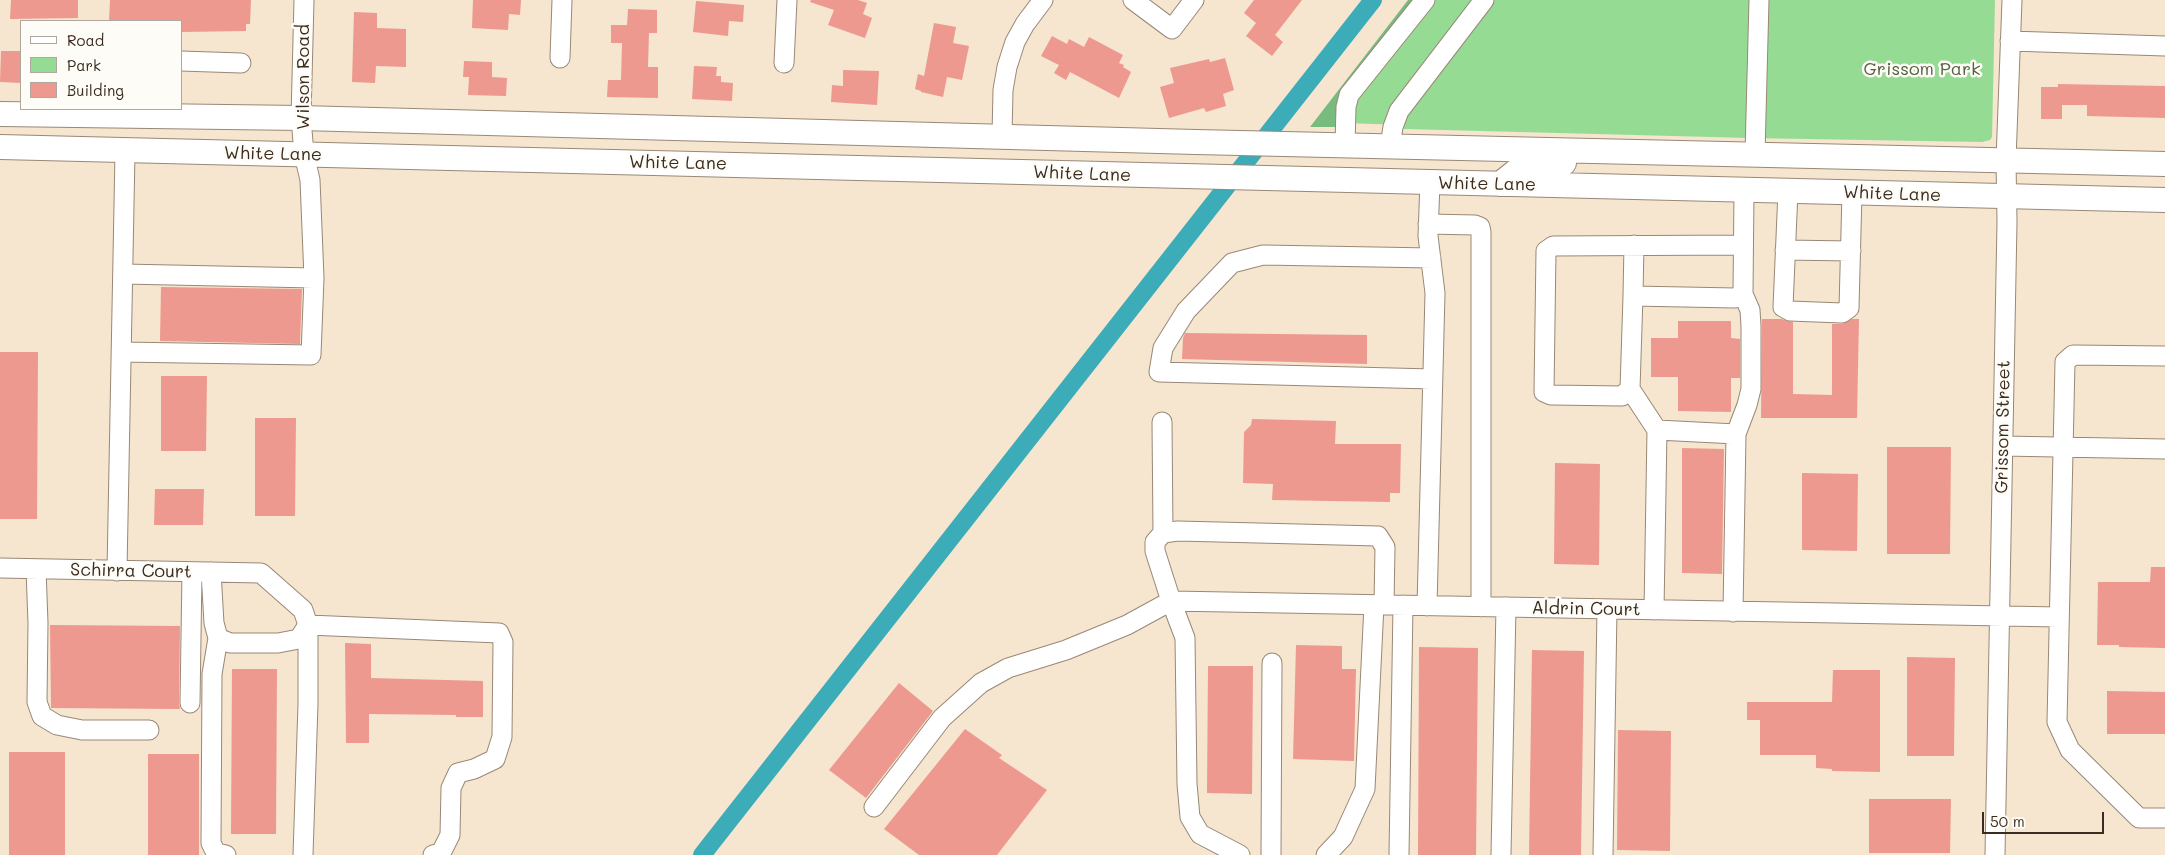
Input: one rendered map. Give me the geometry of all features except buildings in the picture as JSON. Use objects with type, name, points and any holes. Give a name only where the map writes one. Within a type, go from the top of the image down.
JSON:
[{"type":"main road","name":"White Lane","points":[[0,114],[121,113],[1196,142],[2165,164]]},
{"type":"main road","points":[[854,167],[982,155],[990,151],[1002,136]]},
{"type":"main road","points":[[1309,180],[1373,164],[1390,146]]},
{"type":"main road","name":"White Lane","points":[[0,148],[854,167],[1309,180],[2165,200]]},
{"type":"main road","points":[[1500,184],[1520,168],[1657,152]]},
{"type":"street","name":"Wilson Road","points":[[121,352],[311,356],[314,278],[310,180],[304,154],[301,118],[304,0]]},
{"type":"street","points":[[560,58],[562,0]]},
{"type":"street","points":[[784,63],[787,0]]},
{"type":"street","points":[[1002,136],[1003,90],[1007,67],[1015,42],[1025,24],[1043,0]]},
{"type":"street","points":[[1133,0],[1172,29],[1194,0]]},
{"type":"street","points":[[1345,145],[1346,107],[1349,95],[1425,0]]},
{"type":"street","points":[[1390,146],[1393,127],[1399,111],[1484,0]]},
{"type":"street","points":[[1755,154],[1759,0]]},
{"type":"street","name":"Grissom Street","points":[[1995,855],[2003,446],[2006,160],[2012,0]]},
{"type":"street","points":[[2010,41],[2165,46]]},
{"type":"street","points":[[182,62],[241,64]]},
{"type":"street","points":[[117,571],[126,152]]},
{"type":"street","points":[[1427,606],[1435,294],[1428,224],[1430,182]]},
{"type":"street","points":[[1733,612],[1736,434],[1751,388],[1750,310],[1743,294],[1744,190]]},
{"type":"street","points":[[1788,191],[1783,307],[1790,311],[1842,313],[1849,308],[1852,192]]},
{"type":"street","points":[[1428,224],[1475,225],[1480,226],[1481,232],[1481,607]]},
{"type":"street","points":[[1634,245],[1630,389],[1657,430],[1654,610]]},
{"type":"street","points":[[1630,389],[1622,396],[1551,395],[1544,392],[1546,251],[1553,246],[1743,245]]},
{"type":"street","points":[[1785,250],[1851,251]]},
{"type":"street","points":[[1431,258],[1263,255],[1232,263],[1186,311],[1163,348],[1159,372],[1432,379]]},
{"type":"street","points":[[123,274],[314,278]]},
{"type":"street","points":[[1633,296],[1736,298],[1743,294]]},
{"type":"street","points":[[2165,356],[2073,355],[2065,362],[2057,722],[2070,750],[2139,818],[2165,818]]},
{"type":"street","points":[[1162,422],[1163,533]]},
{"type":"street","points":[[1657,430],[1736,434]]},
{"type":"street","points":[[2003,446],[2165,449]]},
{"type":"street","points":[[1240,855],[1200,834],[1190,817],[1187,784],[1185,638],[1155,551],[1155,542],[1163,533],[1178,530],[1378,536],[1385,547],[1365,789],[1343,837],[1326,855]]},
{"type":"street","name":"Schirra Court","points":[[0,568],[262,573],[303,610],[308,625]]},
{"type":"street","points":[[36,569],[38,623],[37,702],[42,716],[57,725],[82,730],[149,730]]},
{"type":"street","points":[[190,703],[192,572]]},
{"type":"street","points":[[211,572],[214,623],[218,638],[212,674],[211,843],[216,853],[226,855]]},
{"type":"street","points":[[874,807],[942,718],[981,683],[1008,668],[1066,650],[1127,625],[1171,601]]},
{"type":"street","name":"Aldrin Court","points":[[1171,601],[2059,617]]},
{"type":"street","points":[[1399,855],[1403,606]]},
{"type":"street","points":[[1501,855],[1506,607]]},
{"type":"street","points":[[1603,855],[1607,609]]},
{"type":"street","points":[[218,638],[230,643],[278,643],[299,639],[308,625]]},
{"type":"street","points":[[303,855],[308,704],[308,625]]},
{"type":"street","points":[[308,625],[498,633],[503,642],[502,737],[495,758],[474,769],[458,773],[451,788],[450,835],[441,852],[433,855]]},
{"type":"street","points":[[1271,855],[1272,663]]},
{"type":"green space","points":[[1408,0],[1419,0],[1376,55],[1341,127],[1310,127]]},
{"type":"green space","name":"Grissom Park","points":[[1412,0],[1995,0],[1992,137],[1990,140],[1982,142],[1750,138],[1404,129],[1404,125],[1316,122]]},
{"type":"waterway","points":[[702,855],[1373,0]]}]
